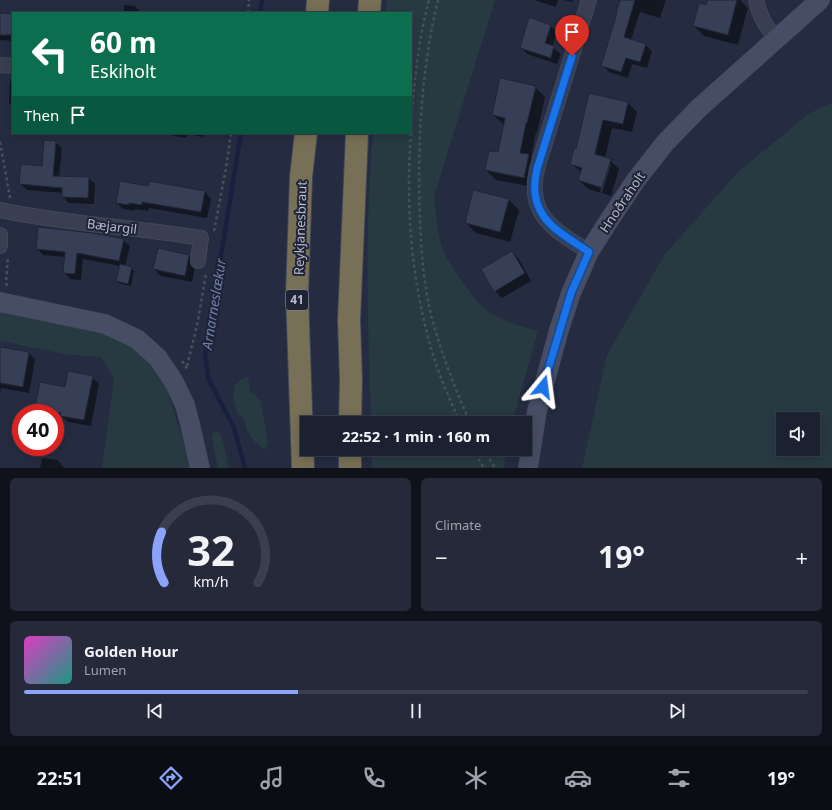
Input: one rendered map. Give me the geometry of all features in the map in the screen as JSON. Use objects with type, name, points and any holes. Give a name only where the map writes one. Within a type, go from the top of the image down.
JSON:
[{"type":"highway","points":[[317,12],[318,0]]},
{"type":"highway","points":[[369,12],[370,0]]},
{"type":"highway","name":"Reykjanesbraut","points":[[303,468],[297,294],[301,177],[306,134]]},
{"type":"highway","points":[[350,416],[351,380],[349,320],[357,134]]},
{"type":"highway","points":[[350,456],[350,468]]},
{"type":"street","points":[[589,0],[537,169],[534,188],[539,210],[543,218],[558,232],[589,252]]},
{"type":"street","points":[[756,0],[758,11],[776,40]]},
{"type":"street","name":"Hnoðraholt","points":[[528,468],[537,412],[557,337],[571,293],[589,252],[632,186],[665,143],[700,108],[820,0]]},
{"type":"street","points":[[0,65],[12,66]]},
{"type":"street","name":"Bæjargil","points":[[5,211],[104,226],[156,231],[201,238],[198,261]]},
{"type":"street","points":[[0,235],[0,246]]},
{"type":"street","points":[[0,302],[105,324],[136,339],[158,358],[174,382],[185,405],[200,468]]},
{"type":"path","points":[[248,12],[249,0]]},
{"type":"path","points":[[412,116],[424,16],[429,0]]},
{"type":"path","points":[[438,0],[433,23],[421,108],[418,189],[421,252],[431,314],[442,352],[467,416]]},
{"type":"path","points":[[411,134],[408,159],[410,217],[414,262],[424,317],[434,359],[457,416]]},
{"type":"path","points":[[0,142],[10,198],[5,211]]},
{"type":"path","points":[[476,456],[484,468]]},
{"type":"path","points":[[487,456],[495,468]]},
{"type":"shaded area","points":[[387,0],[495,0],[434,196],[438,230],[443,250],[470,292],[482,307],[493,315],[525,328],[538,331],[514,416],[371,416],[368,314],[368,205],[373,134],[412,134],[412,12],[385,12]]},
{"type":"shaded area","points":[[832,103],[832,468],[582,468],[607,355],[665,254],[739,171],[810,113]]},
{"type":"shaded area","points":[[0,310],[84,326],[134,344],[155,363],[167,389],[191,468],[102,468],[114,379],[101,357],[64,354],[0,341]]},
{"type":"shaded area","points":[[248,377],[250,391],[260,400],[268,442],[265,450],[255,442],[247,431],[244,419],[237,413],[233,397],[235,385],[243,378]]},
{"type":"shaded area","points":[[217,432],[221,434],[229,468],[218,468],[212,438],[213,433]]},
{"type":"shaded area","points":[[371,456],[506,456],[503,468],[372,468]]},
{"type":"building","points":[[620,0],[635,0],[624,37],[646,44],[640,62],[626,58],[621,72],[601,66]]},
{"type":"building","points":[[708,0],[737,0],[728,35],[693,26],[699,3],[706,5]]},
{"type":"building","points":[[0,13],[12,14],[12,35],[0,35]]},
{"type":"building","points":[[529,17],[551,25],[545,43],[554,46],[551,58],[520,48]]},
{"type":"building","points":[[500,78],[536,86],[520,153],[529,154],[524,178],[485,170],[489,151],[498,152],[505,118],[492,115]]},
{"type":"building","points":[[589,93],[628,102],[623,124],[603,120],[595,154],[611,159],[602,188],[578,180],[582,168],[570,164],[574,148],[576,149]]},
{"type":"building","points":[[44,140],[56,141],[53,176],[89,177],[88,198],[62,197],[62,188],[19,184],[21,164],[42,166]]},
{"type":"building","points":[[120,181],[148,186],[149,181],[205,191],[201,212],[142,202],[142,205],[116,203]]},
{"type":"building","points":[[473,190],[509,199],[500,232],[465,223]]},
{"type":"building","points":[[38,227],[93,233],[124,239],[119,261],[77,253],[75,274],[63,273],[65,252],[36,249]]},
{"type":"building","points":[[158,248],[189,255],[185,276],[153,269]]},
{"type":"building","points":[[512,251],[525,273],[494,292],[481,269]]},
{"type":"building","points":[[120,264],[132,267],[128,284],[116,281]]},
{"type":"building","points":[[0,347],[29,352],[23,387],[0,383]]},
{"type":"building","points":[[68,371],[93,376],[84,420],[64,417],[64,404],[36,404],[40,382],[65,387]]},
{"type":"waterway","name":"Arnarneslækur","points":[[260,12],[262,0]]},
{"type":"waterway","name":"Arnarneslækur","points":[[241,134],[205,354],[208,378],[234,428],[245,468]]},
{"type":"route","points":[[543,387],[571,293],[589,252],[558,232],[543,218],[539,210],[534,188],[537,169],[572,56]]}]
